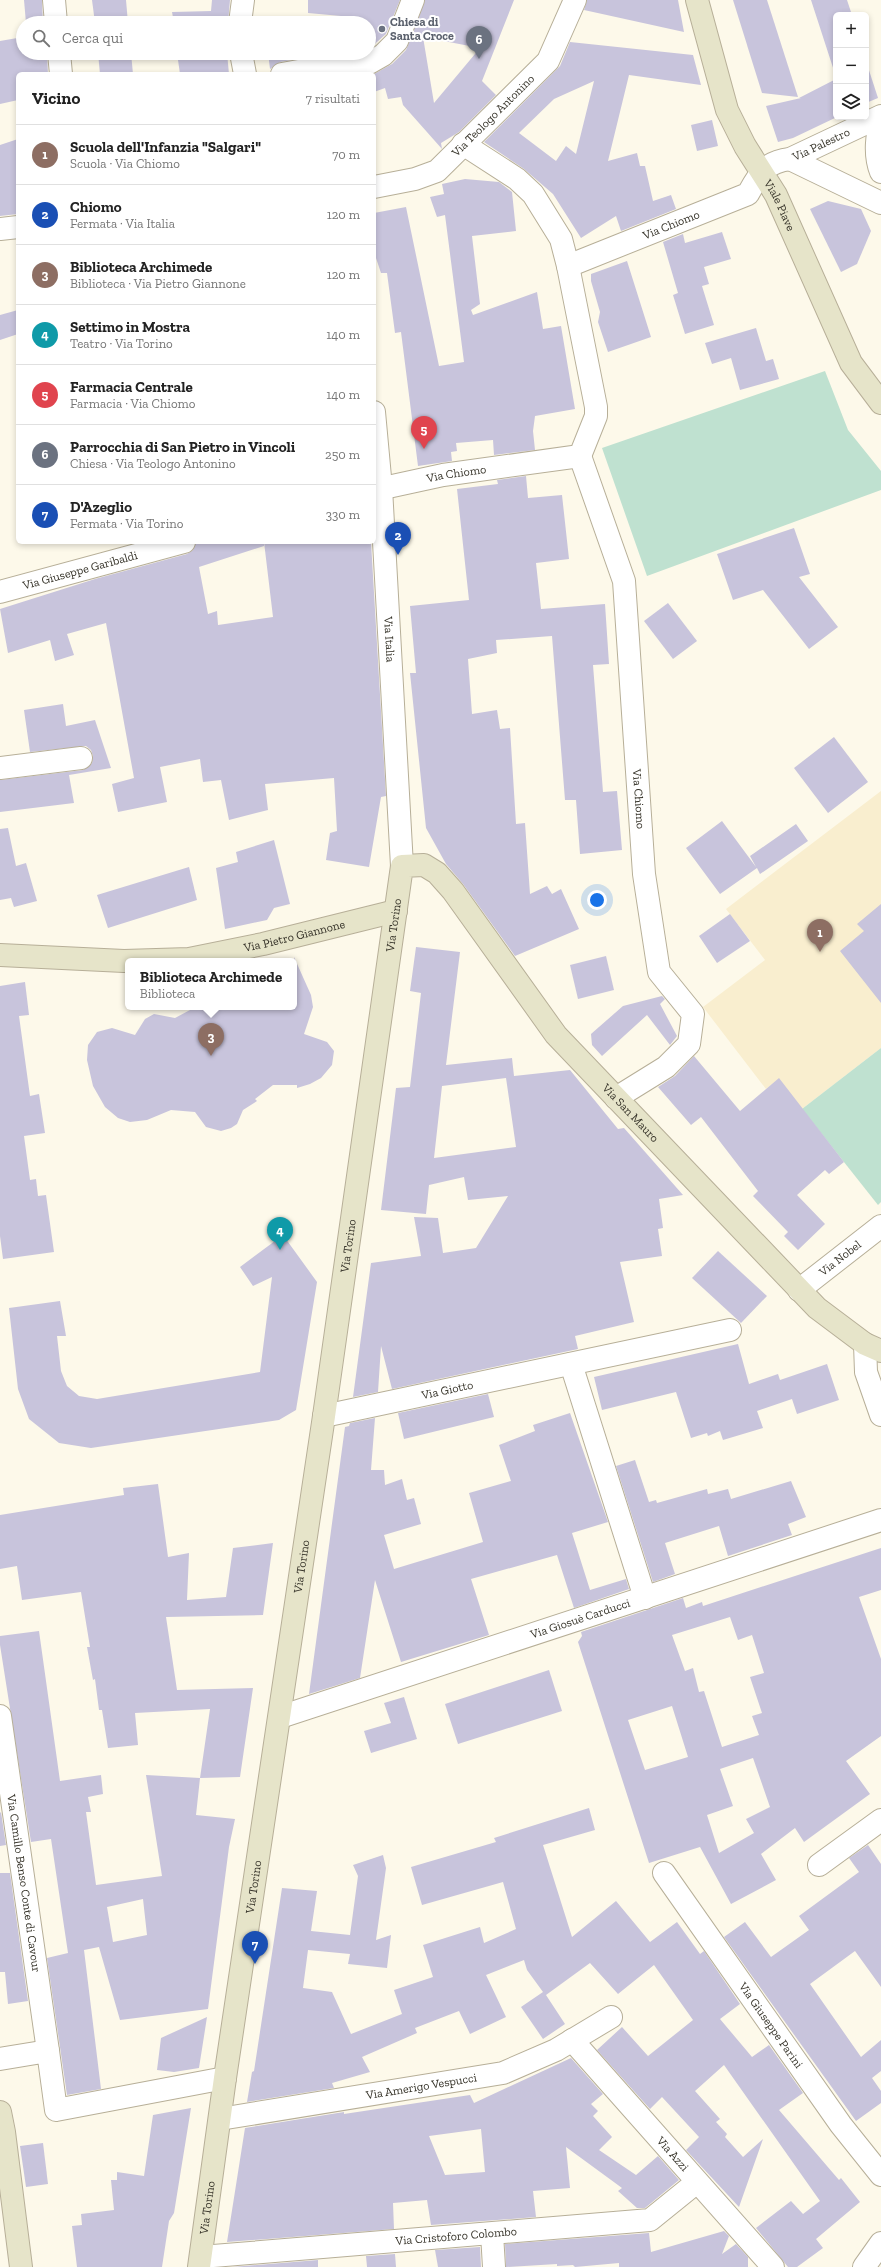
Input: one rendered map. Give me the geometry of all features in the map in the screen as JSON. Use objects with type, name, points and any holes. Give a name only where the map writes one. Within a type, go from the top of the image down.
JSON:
[{"type":"street","points":[[54,0],[55,16]]},
{"type":"street","points":[[241,16],[243,0]]},
{"type":"street","points":[[376,59],[383,55],[397,41],[413,0]]},
{"type":"street","name":"Via Teologo Antonino","points":[[376,187],[415,179],[436,171],[548,61],[575,0]]},
{"type":"street","name":"Viale Piave","points":[[697,0],[727,110],[745,146],[762,170],[776,195],[851,363],[881,403]]},
{"type":"street","points":[[60,60],[61,72]]},
{"type":"street","points":[[242,60],[245,72]]},
{"type":"street","points":[[293,72],[326,66],[369,63],[374,60]]},
{"type":"street","points":[[881,117],[877,139],[877,162],[881,172]]},
{"type":"street","name":"Via Palestro","points":[[762,170],[779,161],[790,160],[881,117]]},
{"type":"street","points":[[463,144],[517,179],[534,194],[561,239],[568,266],[596,407],[596,416],[580,456]]},
{"type":"street","points":[[790,160],[881,203]]},
{"type":"street","name":"Via Chiomo","points":[[568,266],[748,194],[762,170]]},
{"type":"street","points":[[0,230],[16,227]]},
{"type":"street","name":"Via Italia","points":[[376,450],[402,866]]},
{"type":"street","name":"Via Chiomo","points":[[378,489],[443,475],[580,456],[624,581],[644,874],[659,972],[693,1014],[689,1044],[666,1067],[616,1098]]},
{"type":"street","name":"Via Giuseppe Garibaldi","points":[[0,592],[177,544]]},
{"type":"street","points":[[0,768],[81,758]]},
{"type":"street","name":"Via San Mauro","points":[[402,866],[424,865],[437,873],[452,891],[556,1035],[817,1308],[873,1347]]},
{"type":"street","name":"Via Torino","points":[[200,2262],[225,2078],[324,1416],[402,866]]},
{"type":"street","name":"Via Pietro Giannone","points":[[194,958],[263,944],[396,911]]},
{"type":"street","name":"Via Pietro Giannone","points":[[0,955],[125,960]]},
{"type":"street","name":"Via Nobel","points":[[799,1290],[881,1226]]},
{"type":"street","name":"Via Giotto","points":[[324,1416],[730,1330]]},
{"type":"street","points":[[873,1347],[866,1372],[881,1415]]},
{"type":"street","points":[[571,1364],[645,1598]]},
{"type":"street","name":"Via Giosuè Carducci","points":[[280,1717],[881,1520]]},
{"type":"street","name":"Via Camillo Benso Conte di Cavour","points":[[0,1716],[56,2110],[225,2078]]},
{"type":"street","points":[[819,1865],[881,1820]]},
{"type":"street","name":"Via Giuseppe Parini","points":[[664,1873],[841,2125],[881,2175]]},
{"type":"street","name":"Via Amerigo Vespucci","points":[[220,2119],[503,2074],[556,2050],[611,2016]]},
{"type":"street","name":"Via Azzi","points":[[572,2040],[773,2267]]},
{"type":"street","points":[[0,2059],[48,2051]]},
{"type":"street","points":[[0,2112],[4,2132],[21,2267]]},
{"type":"street","name":"Via Cristoforo Colombo","points":[[200,2262],[650,2220],[698,2182]]},
{"type":"street","points":[[492,2234],[494,2267]]},
{"type":"street","points":[[864,2267],[881,2243]]},
{"type":"shaded area","points":[[881,791],[881,1048],[802,1109],[779,1079],[766,1089],[703,1007],[765,960],[726,909]]},
{"type":"green space","points":[[825,371],[848,430],[881,471],[881,490],[647,576],[602,448]]},
{"type":"green space","points":[[881,1048],[881,1202],[878,1205],[802,1109]]},
{"type":"building","points":[[24,0],[42,0],[43,16],[25,16]]},
{"type":"building","points":[[92,0],[126,0],[127,16],[94,16]]},
{"type":"building","points":[[212,0],[230,0],[229,16],[173,16],[172,12],[211,11]]},
{"type":"building","points":[[308,0],[400,0],[386,34],[376,43],[376,16],[341,16],[308,13]]},
{"type":"building","points":[[425,0],[514,0],[482,81],[496,95],[459,132],[441,143],[442,149],[403,105],[401,97],[388,99],[385,88],[376,91],[376,73],[392,64],[406,50]],"holes":[[[423,37],[480,48],[434,103]]]},
{"type":"building","points":[[587,0],[678,0],[684,32],[584,10]]},
{"type":"building","points":[[733,0],[767,0],[798,97],[762,93]]},
{"type":"building","points":[[811,0],[847,0],[851,12],[833,12],[833,68]]},
{"type":"building","points":[[16,38],[16,60],[47,60],[48,72],[16,72],[16,100],[0,104],[0,41]]},
{"type":"building","points":[[570,42],[693,55],[701,85],[629,75],[608,161],[637,153],[640,166],[645,166],[653,201],[671,195],[676,209],[621,231],[616,216],[581,238],[553,194],[524,169],[484,142],[560,66]],"holes":[[[594,81],[576,154],[566,146],[556,161],[519,133],[554,99]]]},
{"type":"building","points":[[99,60],[132,60],[133,72],[100,72]]},
{"type":"building","points":[[178,60],[228,60],[229,72],[180,72]]},
{"type":"building","points":[[269,60],[292,60],[280,62],[270,69]]},
{"type":"building","points":[[869,70],[878,98],[869,102]]},
{"type":"building","points":[[833,81],[833,119],[793,138],[778,142],[766,106],[801,98],[799,98]]},
{"type":"building","points":[[712,120],[718,146],[697,151],[691,125]]},
{"type":"building","points":[[16,140],[16,214],[0,216],[0,145]]},
{"type":"building","points":[[465,179],[499,182],[512,192],[516,231],[472,236],[480,304],[471,310],[473,315],[537,292],[543,329],[561,326],[575,409],[535,416],[533,431],[535,450],[494,455],[493,440],[456,443],[457,451],[451,452],[452,461],[418,466],[401,332],[395,333],[387,273],[381,273],[376,258],[376,213],[406,207],[439,366],[464,362],[445,215],[437,217],[430,197],[444,194],[442,184]]},
{"type":"building","points":[[828,201],[861,209],[871,231],[857,264],[841,272],[810,209]]},
{"type":"building","points":[[722,232],[731,259],[704,267],[709,284],[702,286],[714,325],[685,334],[673,295],[678,293],[663,242],[683,234],[685,243]]},
{"type":"building","points":[[627,261],[651,337],[608,352],[598,322],[600,312],[591,281],[591,274]]},
{"type":"building","points":[[16,311],[16,335],[0,340],[0,315]]},
{"type":"building","points":[[756,328],[766,361],[773,359],[779,379],[740,390],[731,358],[712,364],[705,343]]},
{"type":"building","points":[[526,476],[528,498],[562,495],[569,559],[536,563],[541,609],[605,604],[609,664],[593,665],[603,792],[617,791],[622,850],[580,854],[576,800],[565,800],[552,636],[496,640],[497,653],[468,659],[472,714],[497,710],[500,729],[510,728],[516,824],[525,823],[530,894],[547,886],[552,894],[561,889],[579,929],[515,956],[463,884],[446,864],[426,828],[410,673],[416,673],[410,606],[469,600],[457,489],[498,484],[497,480]]},
{"type":"building","points":[[794,528],[810,574],[799,577],[838,627],[809,649],[763,590],[733,600],[717,554]]},
{"type":"building","points":[[195,544],[264,544],[264,546],[199,567],[208,614],[217,611],[218,625],[273,617],[264,544],[371,544],[386,796],[381,797],[369,867],[326,860],[330,833],[337,831],[334,778],[265,784],[268,810],[229,820],[221,780],[203,782],[200,759],[160,767],[167,802],[118,812],[112,784],[134,778],[106,623],[67,634],[74,655],[55,661],[50,640],[8,653],[0,609],[95,579],[187,554],[193,550]]},
{"type":"building","points":[[668,603],[697,641],[673,659],[644,621]]},
{"type":"building","points":[[63,704],[66,726],[95,720],[111,768],[69,775],[74,803],[0,812],[0,780],[83,770],[92,763],[93,756],[91,750],[86,746],[30,752],[24,710]]},
{"type":"building","points":[[834,737],[868,782],[828,813],[794,768]]},
{"type":"building","points":[[722,821],[756,867],[750,856],[796,824],[808,841],[760,874],[757,868],[720,894],[686,848]]},
{"type":"building","points":[[8,828],[16,866],[26,863],[37,901],[14,907],[11,898],[0,900],[0,829]]},
{"type":"building","points":[[274,840],[290,904],[274,908],[267,920],[225,929],[216,868],[238,862],[236,852]]},
{"type":"building","points":[[189,867],[197,900],[108,928],[97,895]]},
{"type":"building","points":[[881,904],[881,1003],[840,951],[864,931],[857,924]]},
{"type":"building","points":[[730,914],[750,941],[717,963],[699,936]]},
{"type":"building","points":[[416,947],[460,952],[446,1065],[512,1058],[514,1076],[570,1070],[618,1129],[624,1128],[683,1195],[659,1199],[663,1228],[658,1229],[662,1256],[620,1262],[634,1322],[575,1336],[578,1349],[392,1389],[381,1346],[378,1392],[353,1397],[371,1263],[421,1256],[414,1217],[438,1218],[443,1253],[476,1248],[508,1196],[468,1200],[464,1177],[429,1185],[426,1214],[381,1210],[396,1088],[410,1087],[421,993],[410,991]],"holes":[[[506,1078],[516,1147],[434,1158],[442,1086]]]},
{"type":"building","points":[[606,956],[614,990],[578,999],[570,965]]},
{"type":"building","points":[[297,964],[311,995],[313,1007],[304,1034],[327,1042],[334,1051],[332,1065],[321,1078],[310,1084],[297,1088],[297,1085],[273,1085],[255,1099],[257,1101],[243,1110],[237,1124],[231,1128],[221,1131],[206,1127],[195,1112],[171,1110],[147,1120],[130,1122],[118,1118],[105,1107],[93,1086],[87,1060],[88,1045],[97,1032],[112,1028],[135,1035],[145,1019],[154,1014],[175,1018],[190,1010],[297,1010]]},
{"type":"building","points":[[25,982],[29,1015],[19,1016],[30,1096],[39,1094],[45,1133],[24,1136],[30,1180],[36,1179],[38,1196],[46,1195],[54,1252],[3,1259],[0,1236],[0,986]]},
{"type":"building","points":[[662,996],[665,999],[660,1004],[677,1036],[670,1045],[647,1015],[602,1056],[592,1045],[591,1034],[623,1006]]},
{"type":"building","points":[[694,1056],[740,1111],[779,1078],[844,1162],[829,1174],[825,1170],[797,1195],[825,1224],[798,1250],[784,1236],[788,1232],[753,1196],[758,1191],[701,1117],[691,1125],[658,1087],[675,1076]]},
{"type":"building","points":[[283,1235],[317,1282],[296,1410],[279,1420],[91,1448],[59,1443],[29,1419],[18,1389],[9,1308],[60,1301],[66,1336],[57,1336],[61,1371],[67,1386],[79,1396],[97,1399],[260,1372],[272,1277],[253,1286],[240,1267]]},
{"type":"building","points":[[718,1251],[767,1296],[741,1323],[692,1278]]},
{"type":"building","points":[[738,1344],[749,1384],[778,1374],[780,1380],[827,1364],[839,1400],[797,1414],[792,1399],[757,1411],[763,1428],[723,1440],[720,1431],[708,1436],[707,1433],[691,1438],[676,1392],[602,1410],[594,1377]]},
{"type":"building","points":[[488,1394],[494,1417],[404,1439],[398,1413]]},
{"type":"building","points":[[570,1413],[608,1522],[572,1533],[590,1590],[626,1579],[629,1589],[574,1608],[557,1555],[471,1579],[489,1635],[401,1662],[375,1580],[360,1678],[309,1694],[345,1427],[349,1426],[350,1423],[375,1418],[371,1470],[384,1470],[385,1485],[402,1479],[407,1500],[414,1498],[421,1524],[384,1535],[394,1569],[483,1542],[469,1493],[511,1481],[499,1445],[535,1431],[533,1425]]},
{"type":"building","points":[[635,1460],[649,1502],[656,1500],[657,1503],[707,1489],[708,1494],[728,1489],[731,1499],[791,1481],[806,1517],[788,1524],[792,1535],[728,1556],[719,1526],[665,1543],[675,1574],[653,1582],[616,1466]]},
{"type":"building","points":[[158,1484],[168,1557],[189,1553],[187,1600],[226,1597],[233,1548],[273,1543],[263,1615],[166,1617],[177,1690],[253,1688],[240,1777],[200,1778],[210,1709],[135,1713],[138,1745],[108,1748],[102,1710],[99,1710],[95,1679],[93,1680],[87,1647],[90,1647],[81,1592],[22,1600],[17,1566],[0,1569],[0,1515],[124,1495],[123,1488]]},
{"type":"building","points":[[881,1548],[881,1590],[859,1597],[881,1659],[881,1736],[846,1761],[870,1794],[804,1842],[795,1828],[761,1854],[776,1880],[731,1904],[700,1847],[649,1863],[578,1642],[582,1636],[581,1632],[683,1598],[686,1608],[702,1602],[703,1606]],"holes":[[[730,1617],[738,1640],[752,1635],[764,1673],[750,1677],[762,1713],[752,1716],[759,1735],[722,1747],[704,1691],[699,1692],[693,1668],[685,1671],[672,1635]],[[672,1706],[688,1757],[645,1770],[628,1720]],[[753,1758],[770,1807],[746,1819],[754,1833],[719,1853],[707,1815],[733,1806],[720,1769]]]},
{"type":"building","points":[[39,1631],[60,1781],[101,1775],[103,1794],[88,1797],[91,1812],[86,1812],[96,1885],[162,1876],[146,1775],[200,1778],[196,1815],[235,1819],[229,1847],[208,2009],[120,2020],[99,1947],[84,1950],[101,2089],[67,2095],[47,1958],[68,1953],[51,1839],[31,1842],[0,1645],[0,1636]],"holes":[[[143,1899],[147,1935],[113,1942],[107,1907]]]},
{"type":"building","points":[[549,1670],[562,1711],[458,1744],[445,1704]]},
{"type":"building","points":[[404,1697],[417,1739],[371,1753],[364,1731],[391,1723],[384,1703]]},
{"type":"building","points":[[589,1808],[595,1830],[543,1845],[572,1937],[616,1901],[650,1942],[677,1922],[700,1954],[704,1951],[740,2004],[720,2019],[752,2057],[769,2045],[803,2093],[779,2110],[839,2180],[841,2178],[860,2202],[816,2239],[823,2248],[797,2267],[788,2267],[756,2228],[791,2201],[803,2214],[820,2201],[724,2065],[695,2091],[720,2119],[716,2122],[727,2134],[725,2137],[743,2157],[763,2139],[739,2207],[686,2150],[699,2137],[662,2097],[650,2109],[597,2050],[622,2027],[648,2056],[693,2020],[654,1965],[618,1994],[590,1963],[546,1995],[565,2024],[543,2039],[521,2007],[543,1992],[527,1970],[524,1960],[486,1975],[506,2017],[470,2034],[459,2011],[415,2028],[417,2033],[362,2057],[370,2072],[332,2083],[334,2088],[247,2102],[252,2072],[254,2071],[282,1888],[317,1891],[311,1931],[350,1935],[358,1876],[353,1865],[383,1855],[386,1868],[376,1940],[391,1935],[387,1968],[348,1964],[350,1954],[308,1950],[303,1988],[332,1992],[351,2034],[402,2014],[394,1990],[433,1977],[423,1945],[480,1927],[484,1943],[516,1929],[503,1882],[422,1905],[411,1867],[496,1842],[494,1838]]},
{"type":"building","points":[[1,1812],[6,1845],[0,1846],[0,1813]]},
{"type":"building","points":[[868,1845],[881,1864],[881,1987],[855,1951],[810,1984],[861,2057],[881,2040],[881,2071],[872,2078],[881,2091],[881,2103],[856,2121],[724,1937],[745,1922],[771,1957],[809,1930],[799,1916],[859,1872],[849,1858]]},
{"type":"building","points":[[0,1873],[10,1873],[28,2001],[8,2004],[5,1972],[0,1972]]},
{"type":"building","points":[[207,2017],[199,2068],[174,2072],[157,2070],[161,2038]]},
{"type":"building","points":[[571,2058],[603,2094],[591,2104],[598,2111],[593,2116],[612,2137],[599,2150],[636,2175],[658,2156],[679,2180],[645,2208],[637,2208],[618,2191],[622,2188],[566,2147],[570,2188],[533,2191],[536,2217],[431,2225],[427,2200],[393,2203],[394,2229],[227,2242],[245,2128],[344,2112],[344,2114],[470,2095],[474,2103]],"holes":[[[481,2129],[485,2172],[445,2175],[429,2136]]]},
{"type":"building","points":[[191,2108],[174,2213],[169,2221],[162,2267],[77,2267],[72,2226],[82,2225],[81,2214],[114,2210],[111,2180],[117,2180],[117,2172],[144,2176],[153,2115]]},
{"type":"building","points":[[43,2143],[48,2184],[26,2187],[20,2146]]},
{"type":"building","points":[[724,2231],[729,2236],[722,2254],[736,2244],[748,2257],[748,2267],[619,2267],[619,2263],[575,2267],[573,2265],[557,2266],[557,2264],[506,2267],[505,2244],[649,2233],[651,2252]]},
{"type":"building","points":[[480,2247],[481,2267],[438,2267],[435,2250]]},
{"type":"building","points":[[395,2254],[396,2267],[367,2267],[366,2256]]},
{"type":"building","points":[[318,2260],[318,2267],[232,2267]]},
{"type":"place","name":"Chiesa di Santa Croce","points":[[382,29]]},
{"type":"place","name":"Parrocchia di San Pietro in Vincoli","points":[[479,59]]},
{"type":"place","name":"Farmacia Centrale","points":[[424,449]]},
{"type":"place","name":"Chiomo","points":[[398,555]]},
{"type":"place","name":"Scuola dell'Infanzia \"Salgari\"","points":[[820,952]]},
{"type":"place","name":"Biblioteca Archimede","points":[[211,1056]]},
{"type":"place","name":"Settimo in Mostra","points":[[280,1250]]},
{"type":"place","name":"D'Azeglio","points":[[255,1964]]}]
